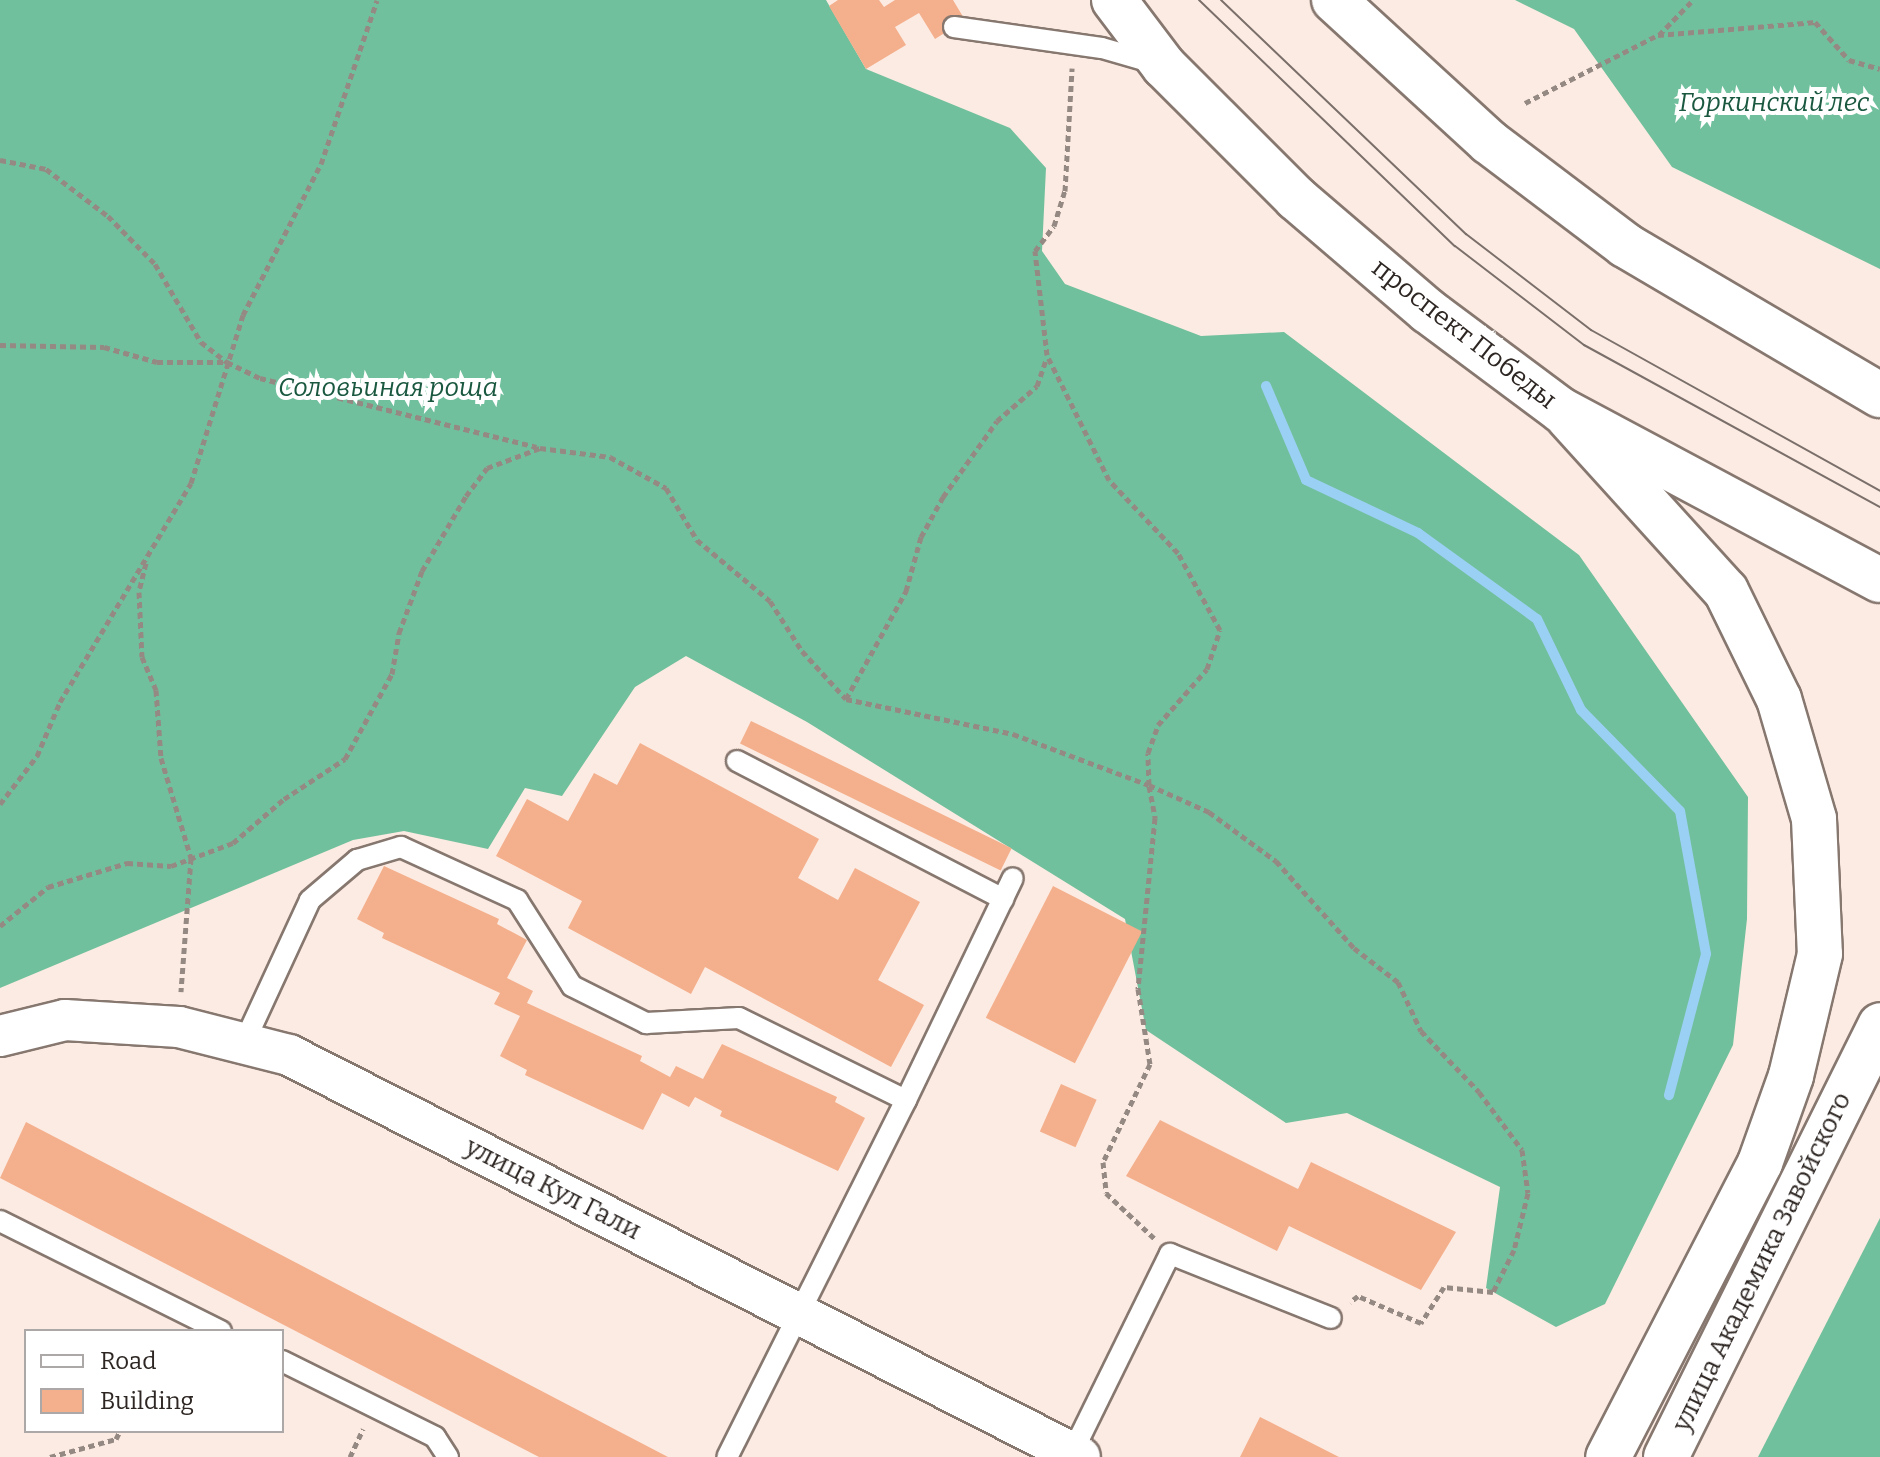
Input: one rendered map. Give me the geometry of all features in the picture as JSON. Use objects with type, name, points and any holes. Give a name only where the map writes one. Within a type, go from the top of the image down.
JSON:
[{"type":"main road","name":"проспект Победы","points":[[1114,0],[1164,66],[1296,198],[1428,311],[1561,410],[1880,580]]},
{"type":"main road","points":[[1334,0],[1489,142],[1625,245],[1880,395]]},
{"type":"main road","name":"улица Академика Завойского","points":[[1561,410],[1726,591],[1779,699],[1814,819],[1820,954],[1791,1076],[1760,1163],[1608,1457]]},
{"type":"main road","name":"улица Академика Завойского","points":[[1666,1457],[1880,1025]]},
{"type":"street","name":"улица Кул Гали","points":[[0,1036],[65,1020],[179,1027],[289,1055],[1076,1455]]},
{"type":"lane","points":[[954,27],[1102,48],[1164,66]]},
{"type":"lane","points":[[737,761],[1003,899]]},
{"type":"lane","points":[[244,1043],[310,900],[357,860],[401,847],[517,900],[572,986],[646,1023],[739,1018],[906,1100]]},
{"type":"lane","points":[[727,1457],[1013,878]]},
{"type":"lane","points":[[0,1221],[217,1329]]},
{"type":"lane","points":[[1076,1455],[1170,1254],[1331,1318]]},
{"type":"lane","points":[[284,1362],[435,1437],[448,1457]]},
{"type":"path","points":[[0,804],[37,756],[60,702],[198,465],[243,315],[321,164],[377,0]]},
{"type":"path","points":[[1525,103],[1658,35],[1693,0]]},
{"type":"path","points":[[1658,35],[1815,22],[1849,60],[1880,69]]},
{"type":"path","points":[[1072,58],[1065,191],[1054,226],[1035,251],[1047,355],[1109,480],[1178,553],[1220,630],[1207,669],[1158,725],[1148,753],[1149,785],[1155,818],[1138,989],[1150,1064],[1103,1162],[1106,1193],[1170,1254]]},
{"type":"path","points":[[0,160],[46,169],[108,216],[155,264],[201,342],[227,362],[260,378],[540,448],[610,457],[666,488],[697,540],[770,601],[802,651],[846,699],[1013,734],[1149,785],[1209,812],[1276,861],[1354,948],[1398,982],[1421,1031],[1522,1150],[1528,1193],[1514,1250],[1493,1292],[1444,1287],[1421,1323],[1358,1296],[1331,1318]]},
{"type":"path","points":[[0,345],[104,347],[157,362],[227,362]]},
{"type":"path","points":[[846,699],[906,591],[921,537],[943,497],[997,421],[1037,386],[1047,355]]},
{"type":"path","points":[[0,926],[48,887],[127,863],[171,866],[233,843],[284,799],[345,759],[392,674],[399,633],[422,571],[466,496],[487,468],[540,448]]},
{"type":"path","points":[[148,554],[139,592],[142,657],[156,690],[161,758],[191,858],[179,1027]]},
{"type":"path","points":[[50,1457],[116,1439],[119,1433]]},
{"type":"green space","name":"Соловьиная роща","points":[[0,0],[826,0],[866,69],[1010,128],[1046,168],[1042,251],[1065,284],[1201,336],[1284,332],[1579,555],[1748,797],[1747,919],[1733,1045],[1605,1304],[1556,1327],[1486,1288],[1500,1187],[1347,1113],[1286,1123],[1146,1030],[1125,919],[807,722],[686,656],[635,687],[562,796],[525,788],[488,849],[404,831],[353,840],[0,988]]},
{"type":"green space","name":"Горкинский лес","points":[[1515,0],[1880,0],[1880,269],[1672,167],[1574,29]]},
{"type":"green space","points":[[1880,1218],[1880,1457],[1758,1457]]},
{"type":"building","points":[[838,0],[879,0],[884,7],[895,0],[953,0],[965,20],[935,39],[919,13],[895,27],[906,45],[866,69],[829,6]]},
{"type":"building","points":[[751,721],[1012,848],[1001,871],[740,743]]},
{"type":"building","points":[[640,743],[819,839],[798,878],[838,900],[855,868],[920,902],[878,980],[924,1005],[891,1067],[705,967],[691,994],[568,928],[582,901],[496,856],[527,799],[568,821],[594,773],[617,785]]},
{"type":"building","points":[[384,866],[499,919],[497,924],[527,940],[507,978],[533,991],[527,1003],[642,1056],[640,1061],[670,1077],[676,1066],[703,1079],[722,1044],[837,1097],[835,1102],[865,1118],[838,1171],[720,1116],[722,1111],[695,1097],[689,1107],[662,1093],[643,1130],[525,1075],[527,1070],[500,1056],[520,1016],[494,1004],[500,993],[382,938],[384,933],[357,919]]},
{"type":"building","points":[[1053,886],[1142,931],[1075,1063],[986,1018]]},
{"type":"building","points":[[1061,1084],[1097,1100],[1075,1147],[1040,1132]]},
{"type":"building","points":[[1160,1120],[1298,1189],[1311,1162],[1456,1232],[1421,1290],[1289,1226],[1277,1251],[1126,1176]]},
{"type":"building","points":[[26,1122],[668,1457],[539,1457],[0,1178]]},
{"type":"building","points":[[1260,1417],[1339,1457],[1240,1457]]},
{"type":"waterway","points":[[1266,386],[1306,480],[1418,533],[1537,619],[1581,710],[1680,811],[1706,954],[1669,1095]]},
{"type":"tram line","points":[[1199,0],[1455,246],[1584,345],[1880,507]]},
{"type":"tram line","points":[[1221,0],[1466,234],[1591,330],[1880,491]]}]
